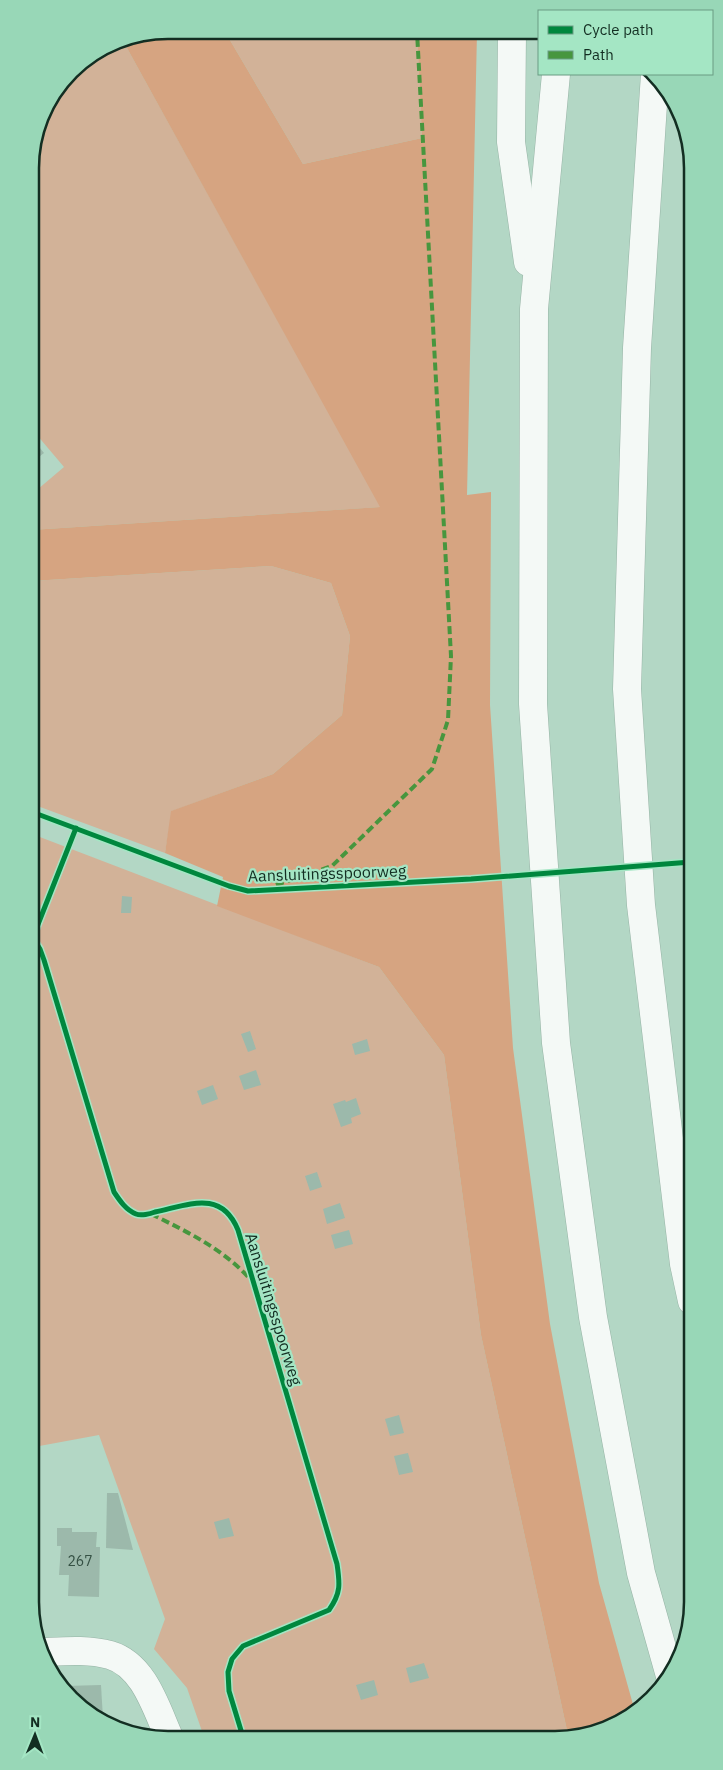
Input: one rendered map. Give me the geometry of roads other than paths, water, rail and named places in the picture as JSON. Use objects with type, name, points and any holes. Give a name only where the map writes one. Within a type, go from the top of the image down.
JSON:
[{"type":"main road","points":[[512,39],[511,142],[534,309]]},
{"type":"main road","points":[[556,75],[534,309],[534,704],[556,1043],[593,1317],[641,1573],[667,1666]]},
{"type":"main road","points":[[654,85],[636,348],[627,689],[641,905],[684,1260]]},
{"type":"main road","points":[[49,1652],[91,1652],[111,1655],[126,1663],[147,1687],[167,1731]]}]
